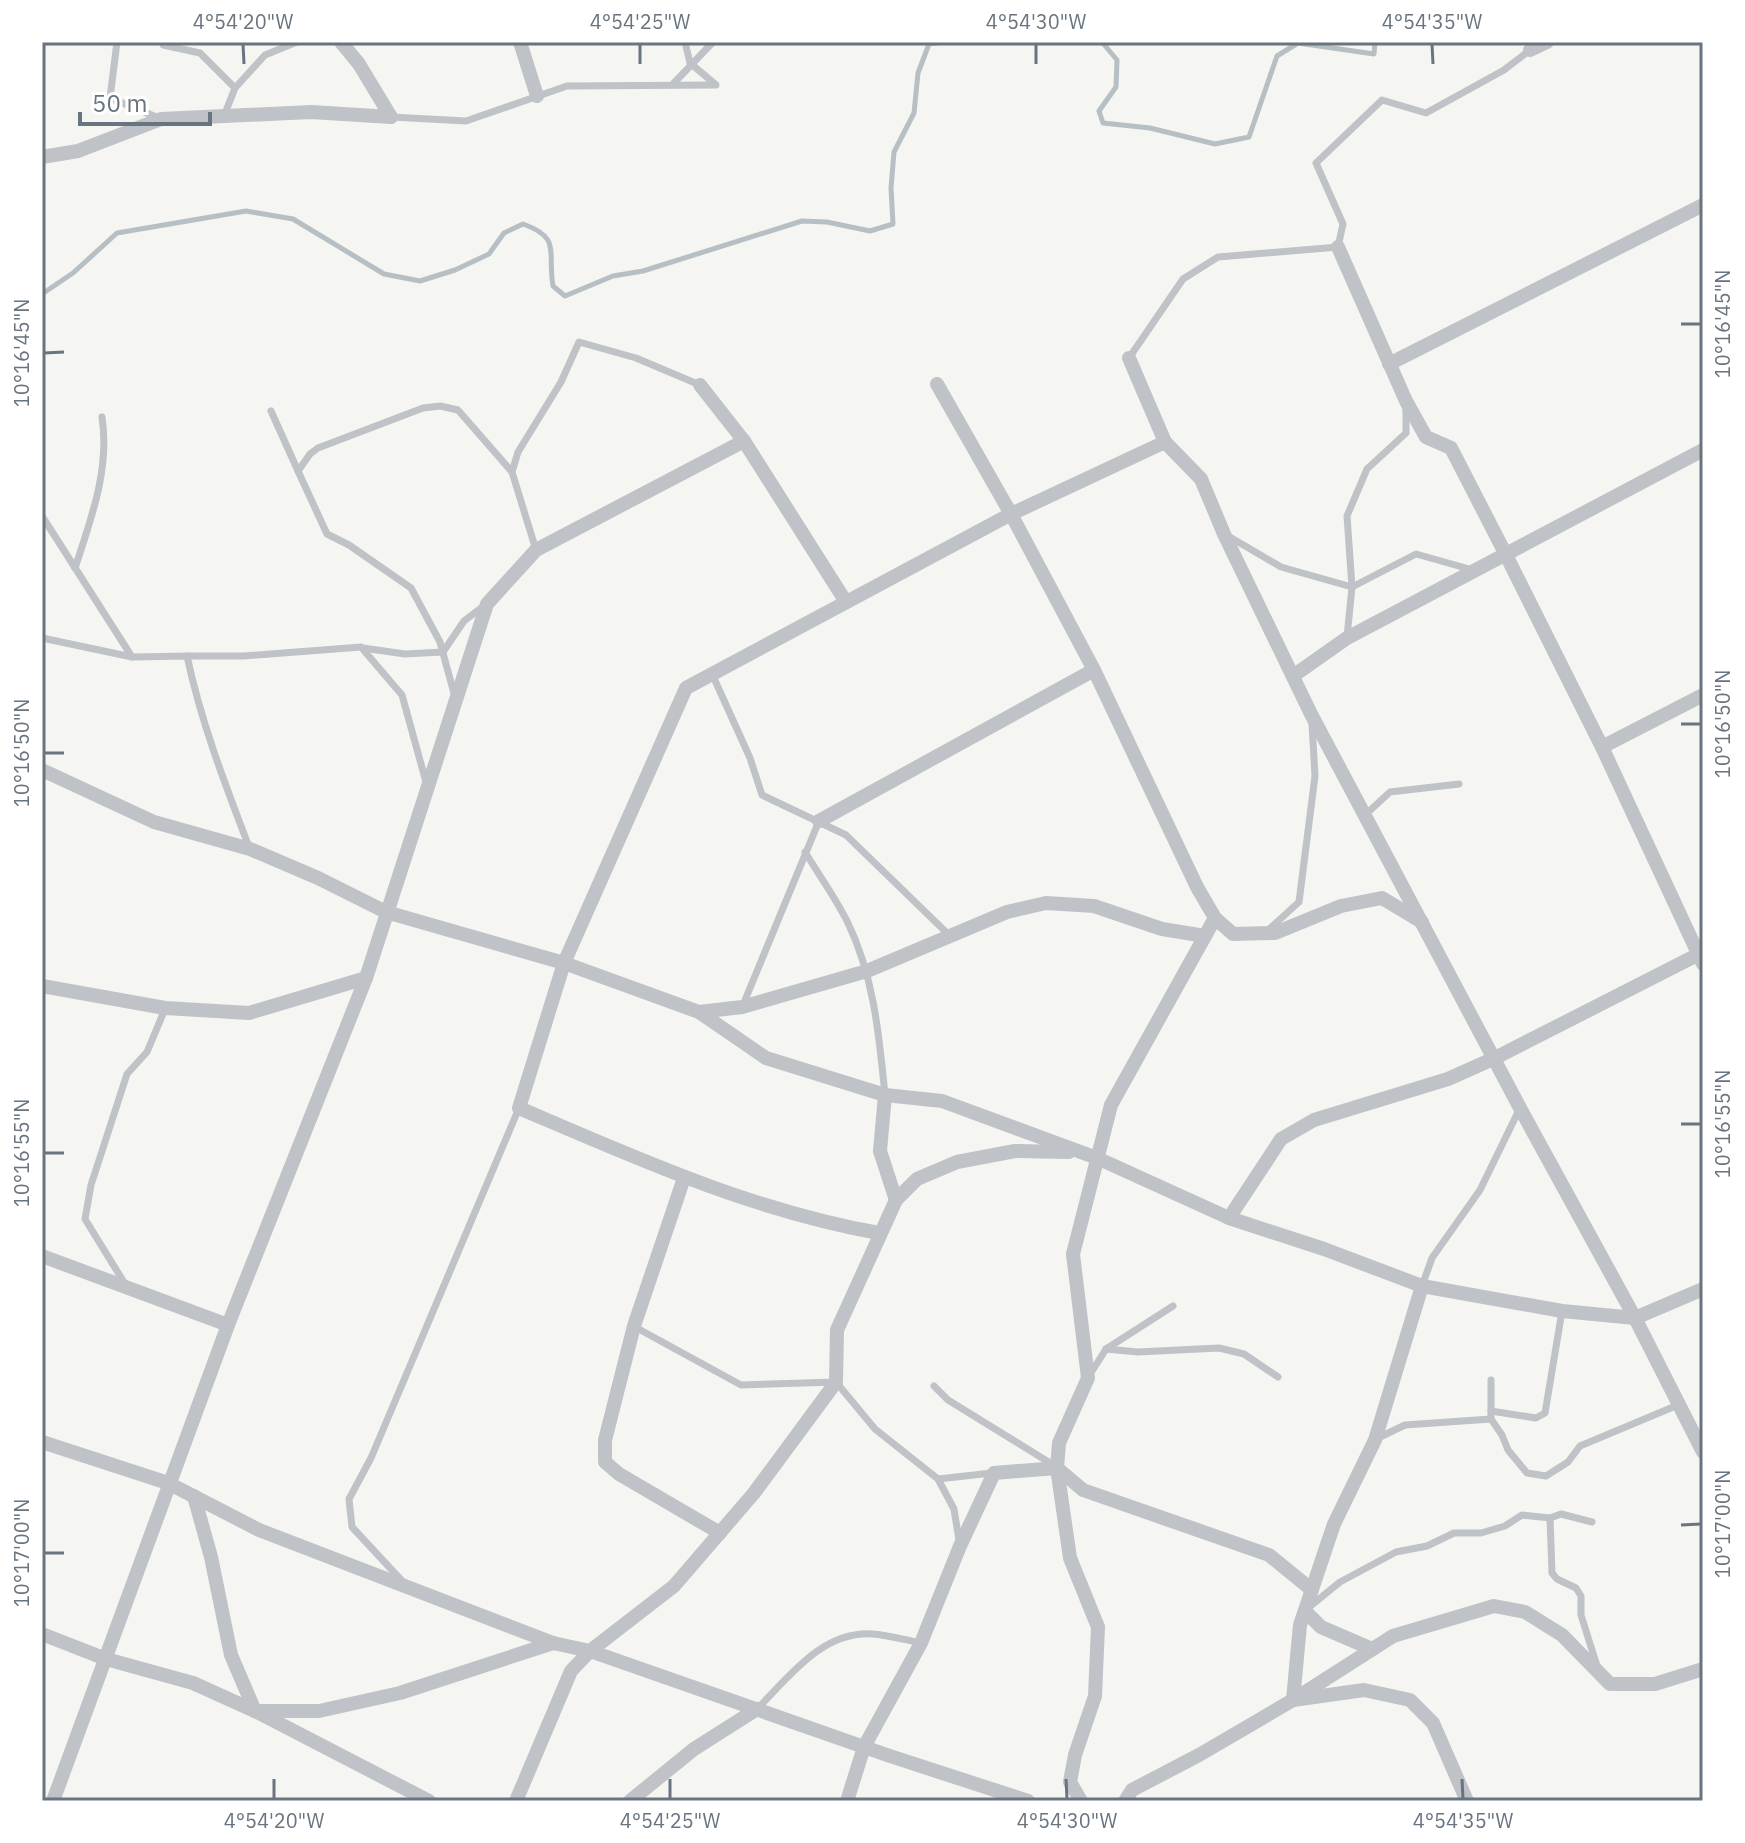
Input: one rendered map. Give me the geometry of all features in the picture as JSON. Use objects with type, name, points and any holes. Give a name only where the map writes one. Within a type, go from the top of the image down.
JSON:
[{"type":"street","points":[[341,42],[359,64],[391,117]]},
{"type":"street","points":[[520,42],[537,96]]},
{"type":"street","points":[[1530,50],[1547,42]]},
{"type":"street","points":[[42,157],[78,151],[161,119],[311,112],[391,117]]},
{"type":"street","points":[[1389,364],[1703,205]]},
{"type":"street","points":[[1229,1218],[1281,1139],[1314,1120],[1448,1079],[1702,957],[1602,747],[1451,448],[1426,437],[1406,401],[1338,247]]},
{"type":"street","points":[[1129,358],[1165,442],[1201,479],[1224,534],[1311,714],[1635,1318],[1703,1452]]},
{"type":"street","points":[[937,384],[1094,670],[1197,887],[1215,918],[1233,934],[1275,933],[1341,906],[1382,898],[1422,922]]},
{"type":"street","points":[[700,385],[744,441],[846,602]]},
{"type":"street","points":[[53,1801],[228,1325],[366,978],[487,604],[536,550],[744,441]]},
{"type":"street","points":[[879,1233],[839,1226],[684,1178],[519,1108],[564,963],[686,688],[1011,514],[1165,442]]},
{"type":"street","points":[[1293,676],[1347,638],[1703,450]]},
{"type":"street","points":[[819,821],[1094,670]]},
{"type":"street","points":[[1602,747],[1703,695]]},
{"type":"street","points":[[42,770],[154,822],[250,849],[386,912],[564,963],[699,1012],[766,1058],[885,1095],[942,1101],[1097,1158],[1229,1218],[1422,1286],[1562,1311],[1635,1318],[1703,1289]]},
{"type":"street","points":[[699,1012],[742,1007],[867,971],[1007,912],[1046,903],[1094,906],[1162,929],[1205,936]]},
{"type":"street","points":[[1081,1801],[1070,1782],[1075,1755],[1095,1696],[1098,1627],[1070,1558],[1057,1468],[1059,1443],[1088,1378],[1073,1254],[1111,1105],[1215,918]]},
{"type":"street","points":[[42,986],[165,1008],[249,1013],[366,978]]},
{"type":"street","points":[[885,1095],[880,1151],[896,1200]]},
{"type":"street","points":[[516,1801],[571,1671],[590,1651],[674,1586],[797,1438],[836,1382],[837,1330],[896,1200],[917,1179],[957,1162],[1015,1151],[1081,1153]]},
{"type":"street","points":[[684,1178],[634,1326],[605,1440],[605,1462],[619,1474],[720,1533]]},
{"type":"street","points":[[42,1256],[228,1325]]},
{"type":"street","points":[[1293,1700],[1300,1625],[1334,1524],[1375,1440],[1422,1286]]},
{"type":"street","points":[[42,1442],[168,1483],[259,1530],[553,1643],[590,1651],[1028,1801]]},
{"type":"street","points":[[847,1801],[864,1747],[921,1643],[960,1546],[994,1473],[1057,1468],[1083,1490],[1269,1555],[1312,1590]]},
{"type":"street","points":[[194,1496],[211,1557],[231,1655],[255,1711]]},
{"type":"street","points":[[1125,1801],[1132,1790],[1293,1700],[1393,1636],[1494,1606],[1525,1612],[1562,1635],[1610,1684],[1655,1684],[1703,1669]]},
{"type":"street","points":[[1305,1611],[1321,1627],[1372,1649]]},
{"type":"street","points":[[42,1634],[106,1659],[193,1683],[255,1711],[429,1801]]},
{"type":"street","points":[[255,1711],[319,1711],[400,1693],[553,1643]]},
{"type":"street","points":[[1293,1700],[1364,1690],[1410,1700],[1433,1723],[1467,1801]]},
{"type":"street","points":[[630,1801],[694,1749],[757,1709]]},
{"type":"lane","points":[[117,42],[110,98],[161,119]]},
{"type":"lane","points":[[162,42],[163,45],[200,53],[235,88]]},
{"type":"lane","points":[[223,118],[235,88],[265,55],[297,42]]},
{"type":"lane","points":[[391,117],[466,121],[567,86],[716,85],[690,63],[685,42]]},
{"type":"lane","points":[[673,84],[713,42]]},
{"type":"lane","points":[[1129,358],[1183,279],[1218,257],[1338,247],[1343,224],[1316,163],[1382,100],[1426,113],[1504,70],[1530,50]]},
{"type":"lane","points":[[512,472],[518,452],[561,382],[579,342],[636,358],[700,385]]},
{"type":"lane","points":[[1347,638],[1352,587],[1347,516],[1367,469],[1406,433],[1406,401]]},
{"type":"lane","points":[[298,471],[318,448],[408,412],[440,406],[458,410],[512,472],[536,550]]},
{"type":"lane","points":[[271,411],[327,534],[349,545],[411,588],[443,652],[456,703]]},
{"type":"lane","points":[[75,568],[97,502],[105,438],[102,417]]},
{"type":"lane","points":[[42,516],[132,657]]},
{"type":"lane","points":[[1224,534],[1281,567],[1352,587],[1416,554],[1476,571]]},
{"type":"lane","points":[[443,652],[464,621],[487,604]]},
{"type":"lane","points":[[42,638],[132,657],[243,656],[361,647],[405,654],[443,652]]},
{"type":"lane","points":[[361,647],[402,695],[427,788]]},
{"type":"lane","points":[[187,656],[195,693],[222,778],[250,849]]},
{"type":"lane","points":[[713,676],[750,758],[762,795],[846,835],[949,935]]},
{"type":"lane","points":[[1264,933],[1299,902],[1315,776],[1311,714]]},
{"type":"lane","points":[[1365,815],[1390,792],[1459,784]]},
{"type":"lane","points":[[742,1007],[819,821]]},
{"type":"lane","points":[[805,852],[847,920],[867,971],[878,1026],[885,1095]]},
{"type":"lane","points":[[126,1286],[85,1219],[91,1185],[127,1074],[147,1052],[165,1008]]},
{"type":"lane","points":[[408,1588],[352,1527],[349,1499],[371,1458],[519,1108]]},
{"type":"lane","points":[[1422,1286],[1432,1258],[1480,1190],[1520,1108]]},
{"type":"lane","points":[[1088,1378],[1106,1349],[1173,1306]]},
{"type":"lane","points":[[1375,1440],[1405,1425],[1491,1415],[1542,1417],[1562,1311]]},
{"type":"lane","points":[[634,1326],[741,1385],[836,1382],[875,1429],[938,1479],[954,1509],[960,1546]]},
{"type":"lane","points":[[1106,1349],[1138,1352],[1219,1348],[1244,1354],[1278,1377]]},
{"type":"lane","points":[[1491,1380],[1491,1415],[1508,1450],[1527,1473],[1546,1476],[1568,1462],[1580,1446],[1680,1404]]},
{"type":"lane","points":[[934,1386],[948,1400],[1057,1468]]},
{"type":"lane","points":[[938,1479],[994,1473]]},
{"type":"lane","points":[[1305,1611],[1340,1582],[1396,1552],[1427,1546],[1454,1533],[1481,1533],[1505,1526],[1522,1515],[1550,1518],[1561,1514],[1592,1522]]},
{"type":"lane","points":[[1550,1518],[1552,1573],[1557,1579],[1576,1588],[1581,1596],[1581,1615],[1599,1673]]},
{"type":"lane","points":[[757,1709],[810,1656],[829,1643],[855,1634],[874,1634],[921,1643]]},
{"type":"waterway","points":[[42,294],[73,273],[117,233],[246,211],[293,219],[384,274],[420,281],[455,270],[489,254],[504,233],[523,224],[535,229],[548,241],[553,286],[565,296],[613,276],[643,271],[802,221],[827,222],[870,231],[893,224],[891,188],[894,152],[914,113],[918,73],[929,44],[943,42]]},
{"type":"waterway","points":[[1102,42],[1117,60],[1116,87],[1099,111],[1103,123],[1150,128],[1215,144],[1249,137],[1277,56],[1298,43],[1374,54],[1375,42]]}]
